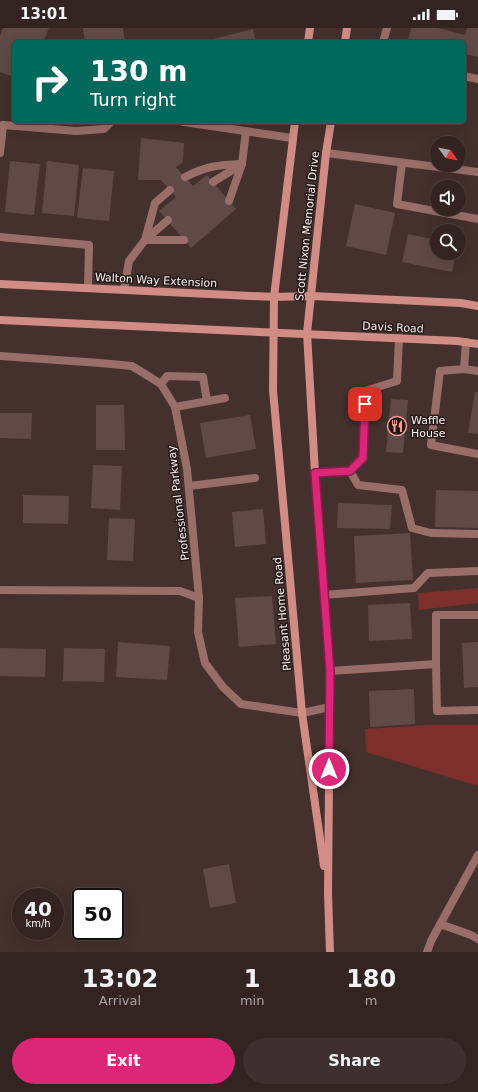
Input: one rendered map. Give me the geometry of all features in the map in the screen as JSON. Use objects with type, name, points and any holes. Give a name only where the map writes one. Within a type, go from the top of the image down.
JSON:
[{"type":"main road","points":[[308,40],[310,28]]},
{"type":"main road","points":[[345,40],[347,28]]},
{"type":"main road","points":[[273,332],[274,296],[295,124]]},
{"type":"main road","name":"Scott Nixon Memorial Drive","points":[[307,333],[326,153],[331,124]]},
{"type":"main road","name":"Walton Way Extension","points":[[0,284],[274,296],[311,296]]},
{"type":"main road","points":[[311,296],[461,303],[478,306]]},
{"type":"main road","points":[[0,320],[307,333]]},
{"type":"main road","name":"Pleasant Home Road","points":[[273,332],[273,390],[302,713],[328,893]]},
{"type":"main road","name":"Davis Road","points":[[307,333],[466,342],[478,344]]},
{"type":"main road","name":"Pleasant Home Road","points":[[307,333],[315,473],[330,671],[328,893],[330,952]]},
{"type":"street","points":[[384,40],[387,28]]},
{"type":"street","points":[[466,76],[478,79]]},
{"type":"street","points":[[0,153],[3,125],[76,131],[104,129],[109,124]]},
{"type":"street","points":[[198,124],[292,138]]},
{"type":"street","points":[[229,202],[242,164],[246,131]]},
{"type":"street","points":[[326,153],[478,172]]},
{"type":"street","points":[[402,162],[397,204],[478,219]]},
{"type":"street","points":[[185,177],[202,168],[214,165],[242,164]]},
{"type":"street","points":[[212,182],[242,164]]},
{"type":"street","points":[[144,240],[155,203],[170,190]]},
{"type":"street","points":[[124,290],[129,261],[144,240],[168,220]]},
{"type":"street","points":[[0,237],[89,245],[88,288]]},
{"type":"street","points":[[144,240],[184,240]]},
{"type":"street","points":[[315,473],[350,471],[363,458],[365,390],[397,381],[399,338]]},
{"type":"street","points":[[464,370],[466,342]]},
{"type":"street","name":"Professional Parkway","points":[[0,356],[132,366],[161,384],[175,406],[187,469],[199,598],[198,632],[205,662],[223,687],[241,704],[302,713],[330,707]]},
{"type":"street","points":[[478,371],[440,371],[431,445],[478,454]]},
{"type":"street","points":[[161,384],[167,376],[203,377],[207,400]]},
{"type":"street","points":[[175,406],[225,398]]},
{"type":"street","points":[[350,471],[358,485],[402,490],[412,528],[431,533],[478,534]]},
{"type":"street","points":[[189,486],[255,478]]},
{"type":"street","points":[[324,595],[414,588],[428,573],[478,571]]},
{"type":"street","points":[[0,590],[180,591],[199,598]]},
{"type":"street","points":[[478,615],[436,615],[437,710],[478,710]]},
{"type":"street","points":[[330,671],[436,664]]},
{"type":"street","points":[[428,952],[430,941],[478,855]]},
{"type":"street","points":[[440,924],[478,939]]},
{"type":"shaded area","points":[[478,588],[478,603],[419,610],[418,593]]},
{"type":"shaded area","points":[[429,725],[478,725],[478,786],[366,752],[365,729]]},
{"type":"building","points":[[3,28],[49,28],[44,40],[12,40],[12,76],[0,72],[0,36]]},
{"type":"building","points":[[83,28],[123,28],[125,40],[85,40]]},
{"type":"building","points":[[411,28],[438,28],[465,35],[467,28],[478,28],[478,57],[466,54],[466,40],[408,40]]},
{"type":"building","points":[[253,29],[256,40],[209,40]]},
{"type":"building","points":[[141,138],[184,143],[183,162],[176,167],[193,186],[207,175],[236,209],[191,248],[159,211],[176,197],[161,180],[138,180]]},
{"type":"building","points":[[10,161],[40,164],[34,215],[5,212]]},
{"type":"building","points":[[47,161],[79,165],[74,216],[42,213]]},
{"type":"building","points":[[83,168],[114,171],[109,221],[77,218]]},
{"type":"building","points":[[355,204],[395,213],[386,255],[346,246]]},
{"type":"building","points":[[408,234],[430,239],[430,260],[455,260],[452,272],[402,262]]},
{"type":"building","points":[[475,392],[478,392],[478,434],[468,433]]},
{"type":"building","name":"Waffle House","points":[[391,399],[408,400],[403,453],[386,452]]},
{"type":"building","points":[[96,405],[124,405],[125,450],[96,450]]},
{"type":"building","points":[[0,413],[32,413],[31,439],[0,438]]},
{"type":"building","points":[[250,415],[256,449],[206,458],[200,423]]},
{"type":"building","points":[[93,465],[122,466],[120,510],[91,508]]},
{"type":"building","points":[[436,490],[478,491],[478,528],[435,527]]},
{"type":"building","points":[[23,495],[69,496],[68,524],[23,523]]},
{"type":"building","points":[[338,503],[392,505],[390,529],[337,528]]},
{"type":"building","points":[[263,509],[266,544],[235,547],[232,512]]},
{"type":"building","points":[[109,518],[135,519],[133,561],[107,560]]},
{"type":"building","points":[[410,533],[413,580],[356,583],[354,536]]},
{"type":"building","points":[[272,596],[276,644],[239,647],[235,598]]},
{"type":"building","points":[[410,603],[412,639],[369,641],[368,605]]},
{"type":"building","points":[[118,642],[170,646],[167,680],[116,677]]},
{"type":"building","points":[[478,642],[478,687],[464,688],[462,643]]},
{"type":"building","points":[[0,648],[46,649],[45,677],[0,676]]},
{"type":"building","points":[[64,648],[105,649],[104,682],[63,681]]},
{"type":"building","points":[[414,689],[415,724],[370,727],[369,691]]},
{"type":"building","points":[[229,864],[236,903],[210,908],[203,869]]},
{"type":"place","name":"Waffle House","points":[[397,426]]},
{"type":"route","points":[[329,769],[330,671],[315,473],[350,471],[363,458],[365,404]]}]
